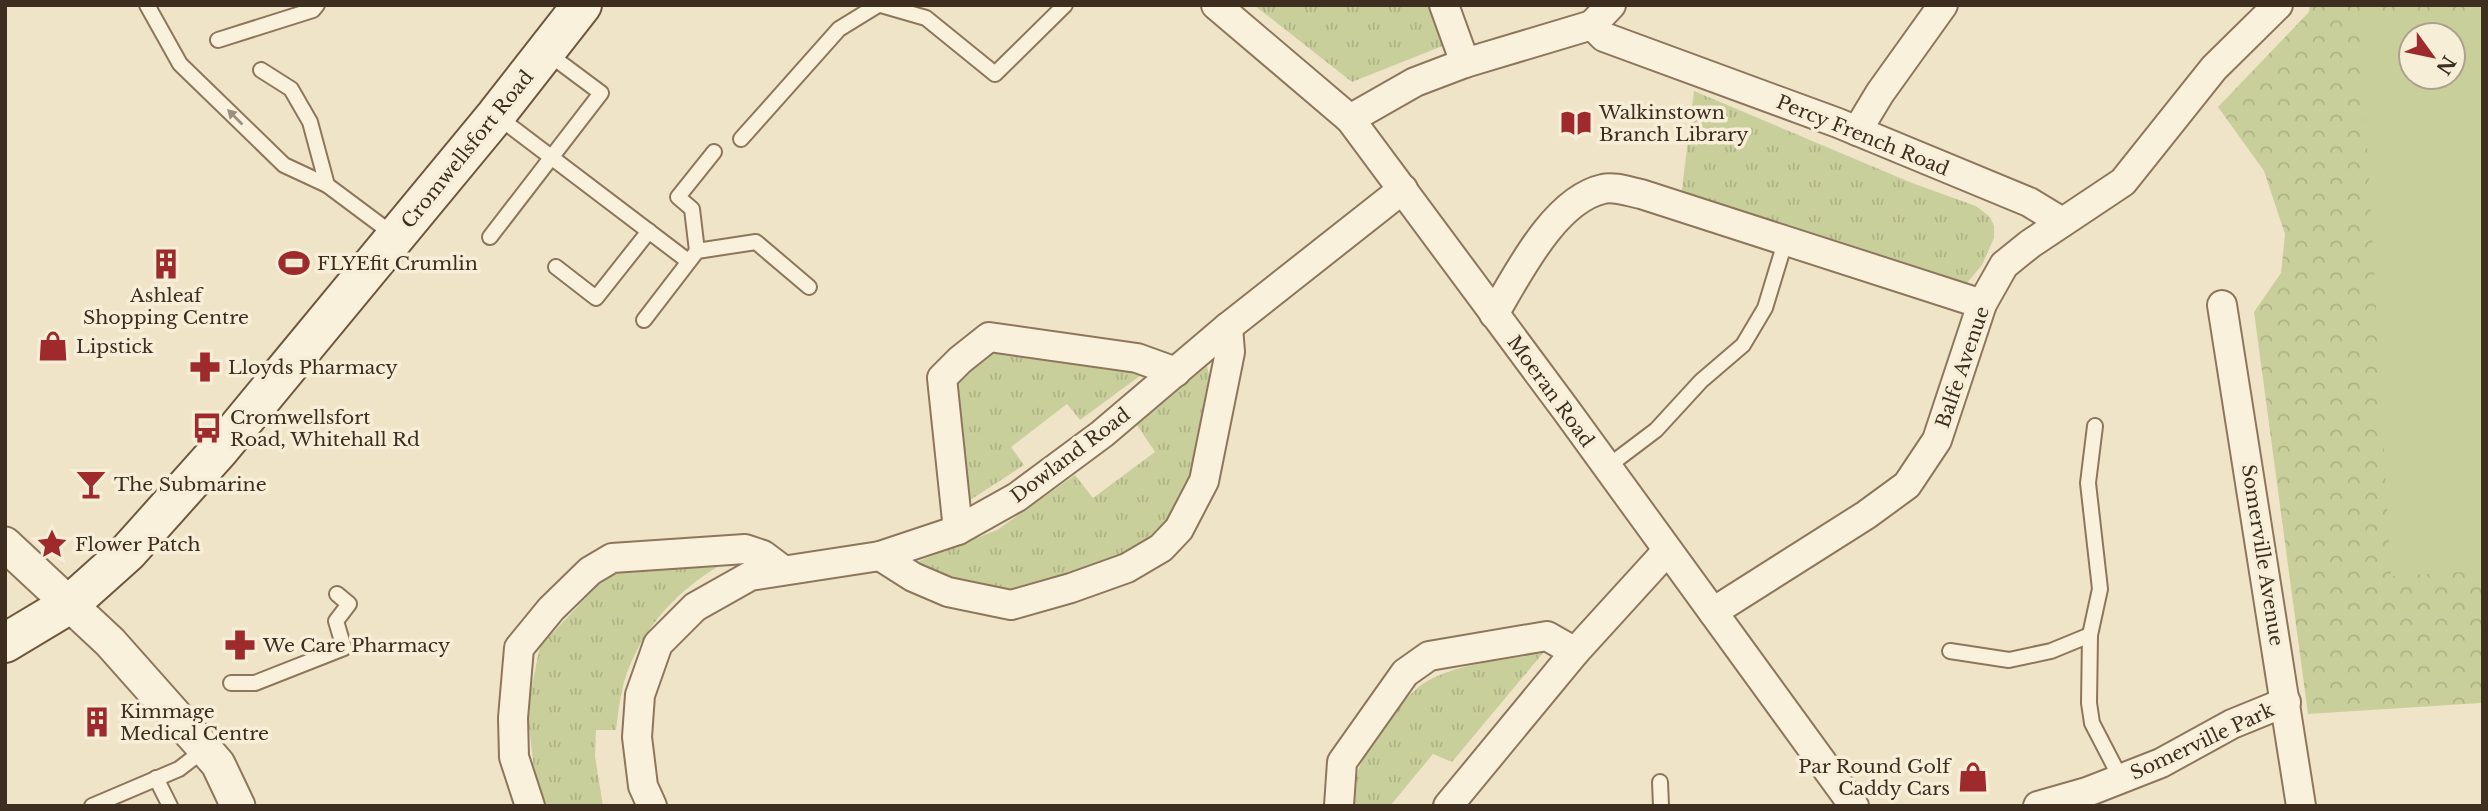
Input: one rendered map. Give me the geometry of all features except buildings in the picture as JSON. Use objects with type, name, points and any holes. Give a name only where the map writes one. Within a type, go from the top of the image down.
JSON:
[{"type":"main road","name":"Cromwellsfort Road","points":[[5,643],[70,604],[128,552],[221,448],[496,115],[582,5]]},
{"type":"street","name":"Moeran Road","points":[[1216,5],[1350,119],[1854,806]]},
{"type":"street","points":[[1444,5],[1465,64]]},
{"type":"street","points":[[1857,131],[1880,93],[1943,5]]},
{"type":"street","name":"Balfe Avenue","points":[[1713,612],[1866,515],[1908,485],[1937,440],[1982,304],[2004,265],[2123,182],[2214,68],[2277,6]]},
{"type":"street","name":"Percy French Road","points":[[1350,119],[1415,82],[1601,15],[1604,37],[1857,131],[2029,202],[2062,222]]},
{"type":"street","points":[[1494,314],[1546,229],[1585,195],[1606,188],[1641,194],[1982,304]]},
{"type":"street","name":"Dowland Road","points":[[652,806],[643,786],[637,737],[640,695],[658,644],[695,607],[750,576],[880,556],[958,530],[1017,497],[1102,434],[1228,327],[1403,189]]},
{"type":"street","name":"Somerville Avenue","points":[[2222,305],[2301,806]]},
{"type":"street","points":[[880,556],[913,577],[948,592],[1011,606],[1127,568],[1161,548],[1179,529],[1204,481],[1230,352],[1228,327]]},
{"type":"street","points":[[958,530],[942,378],[989,337],[1137,358],[1176,372]]},
{"type":"street","points":[[5,544],[110,642],[205,749],[218,764],[237,806]]},
{"type":"street","points":[[530,806],[514,757],[513,718],[519,648],[551,609],[590,571],[612,558],[745,549],[762,555],[783,570]]},
{"type":"street","points":[[1448,806],[1575,652],[1667,551]]},
{"type":"street","points":[[1339,806],[1342,762],[1405,673],[1429,656],[1547,636],[1575,652]]},
{"type":"street","name":"Somerville Park","points":[[2038,806],[2089,799],[2121,779],[2161,763],[2232,724],[2286,702]]},
{"type":"lane","points":[[147,5],[180,64],[284,165],[327,185],[395,236]]},
{"type":"lane","points":[[741,139],[839,29],[880,5],[926,18],[995,74],[1065,5]]},
{"type":"lane","points":[[218,40],[314,7]]},
{"type":"lane","points":[[490,237],[601,93],[546,52]]},
{"type":"lane","points":[[261,70],[291,89],[310,122],[327,185]]},
{"type":"lane","points":[[496,115],[649,231],[692,256],[756,242],[809,287]]},
{"type":"lane","points":[[644,320],[692,256],[692,209],[678,197],[714,152]]},
{"type":"lane","points":[[556,267],[596,298],[649,231]]},
{"type":"lane","points":[[1607,467],[1656,430],[1701,381],[1743,345],[1765,308],[1786,239]]},
{"type":"lane","points":[[2095,426],[2088,483],[2100,589],[2090,635],[2089,703],[2092,723],[2121,779]]},
{"type":"lane","points":[[231,683],[255,683],[344,648],[336,621],[349,604],[337,594]]},
{"type":"lane","points":[[1950,651],[2009,660],[2051,651],[2090,635]]},
{"type":"lane","points":[[92,806],[179,769],[205,749]]},
{"type":"lane","points":[[156,778],[170,806]]},
{"type":"lane","points":[[1660,782],[1661,806]]},
{"type":"green space","points":[[1254,5],[1431,5],[1445,45],[1352,82]]},
{"type":"green space","points":[[2310,5],[2483,5],[2483,711],[2481,703],[2308,714],[2254,312],[2281,273],[2285,234],[2264,171],[2218,107],[2309,12]]},
{"type":"green space","points":[[2483,12],[2483,571],[2391,576],[2360,19]]},
{"type":"green space","points":[[1694,91],[1912,183],[1976,206],[1990,217],[1994,226],[1994,238],[1982,265],[1961,290],[1681,197]]},
{"type":"green space","points":[[1012,348],[1144,373],[1080,420],[1067,404],[1011,447],[1024,465],[961,506],[949,387],[972,353]]},
{"type":"green space","points":[[1207,366],[1213,391],[1201,472],[1168,531],[1089,574],[1030,590],[980,591],[919,572],[919,561],[997,530],[1075,475],[1093,498],[1155,452],[1137,425]]},
{"type":"green space","points":[[680,560],[729,560],[694,583],[664,610],[631,662],[620,700],[616,730],[596,730],[595,756],[603,806],[543,806],[535,777],[527,710],[540,646],[611,574]]},
{"type":"green space","points":[[1543,653],[1452,762],[1433,754],[1390,806],[1355,806],[1357,777],[1364,757],[1390,718],[1423,684],[1459,668]]},
{"type":"place","name":"Walkinstown Branch Library","points":[[1576,123]]},
{"type":"place","name":"FLYEfit Crumlin","points":[[294,263]]},
{"type":"place","name":"Ashleaf Shopping Centre","points":[[166,264]]},
{"type":"place","name":"Lipstick","points":[[53,346]]},
{"type":"place","name":"Lloyds Pharmacy","points":[[205,367]]},
{"type":"place","name":"Cromwellsfort Road, Whitehall Rd","points":[[207,428]]},
{"type":"place","name":"The Submarine","points":[[91,484]]},
{"type":"place","name":"Flower Patch","points":[[52,544]]},
{"type":"place","name":"We Care Pharmacy","points":[[240,645]]},
{"type":"place","name":"Kimmage Medical Centre","points":[[97,722]]},
{"type":"place","name":"Par Round Golf Caddy Cars","points":[[1973,777]]}]
